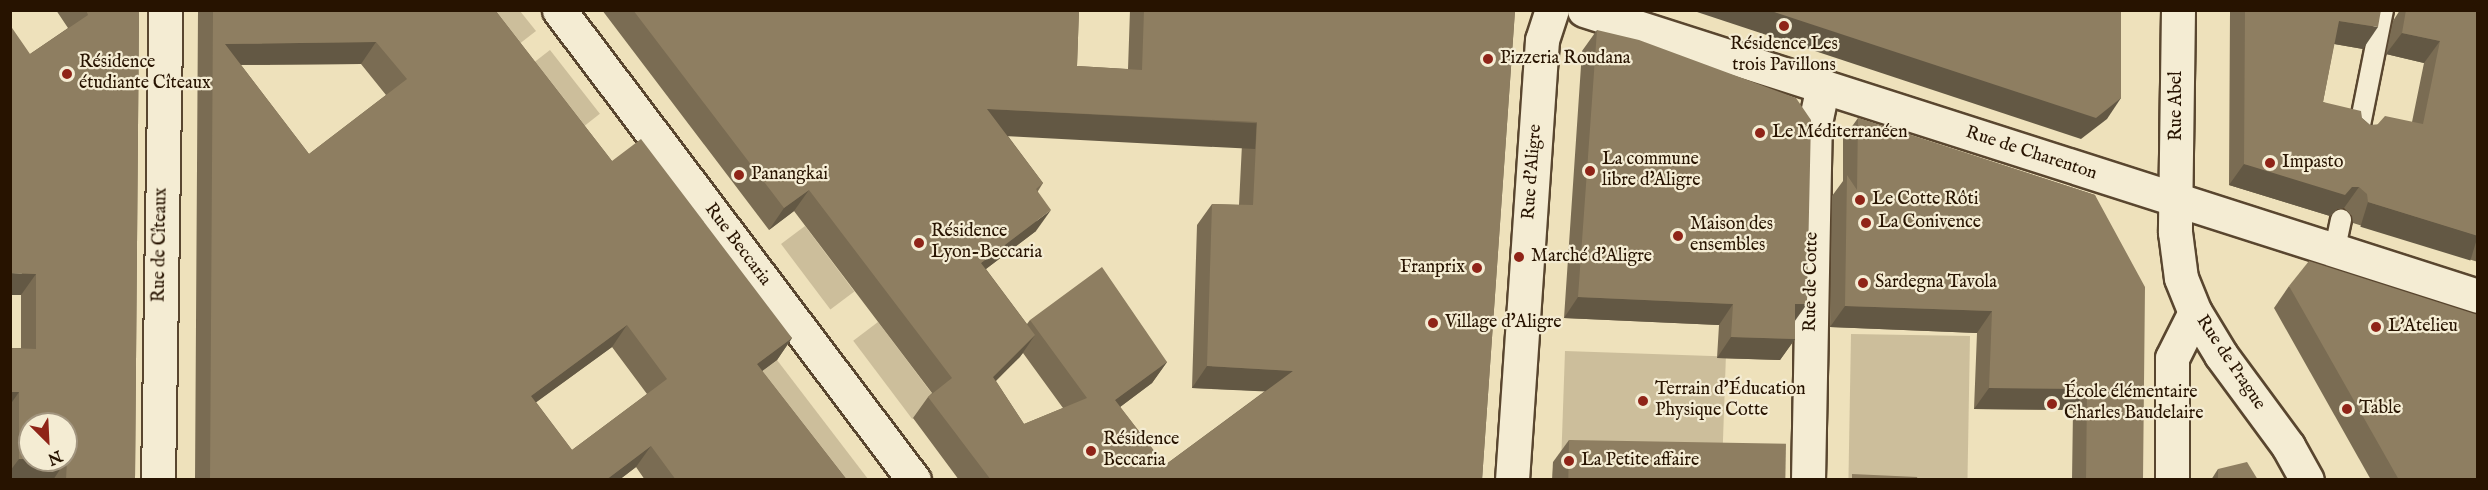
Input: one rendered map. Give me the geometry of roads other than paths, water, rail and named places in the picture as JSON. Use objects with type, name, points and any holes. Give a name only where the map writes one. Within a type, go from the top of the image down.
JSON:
[{"type":"street","name":"Rue de Cîteaux","points":[[158,480],[165,10]]},
{"type":"street","name":"Rue Beccaria","points":[[559,10],[914,480]]},
{"type":"street","name":"Rue d'Aligre","points":[[1512,480],[1542,40],[1552,10]]},
{"type":"street","name":"Rue de Charenton","points":[[1584,10],[2176,201],[2338,234],[2478,296]]},
{"type":"street","name":"Rue Abel","points":[[2176,201],[2178,10]]},
{"type":"street","name":"Rue de Cotte","points":[[1808,480],[1815,123],[1823,86]]},
{"type":"street","name":"Rue de Prague","points":[[2176,201],[2175,232],[2181,278],[2195,312],[2221,355],[2288,446],[2307,480]]},
{"type":"street","points":[[2172,480],[2172,358],[2195,312]]},
{"type":"lane","points":[[2358,135],[2383,10]]},
{"type":"place","name":"Résidence Les trois Pavillons","points":[[1784,26]]},
{"type":"place","name":"Pizzeria Roudana","points":[[1488,59]]},
{"type":"place","name":"Résidence étudiante Cîteaux","points":[[67,74]]},
{"type":"place","name":"Le Méditerranéen","points":[[1760,133]]},
{"type":"place","name":"Impasto","points":[[2270,163]]},
{"type":"place","name":"La commune libre d'Aligre","points":[[1590,171]]},
{"type":"place","name":"Panangkai","points":[[739,175]]},
{"type":"place","name":"Le Cotte Rôti","points":[[1860,200]]},
{"type":"place","name":"La Conivence","points":[[1866,223]]},
{"type":"place","name":"Maison des ensembles","points":[[1678,236]]},
{"type":"place","name":"Résidence Lyon-Beccaria","points":[[919,243]]},
{"type":"place","name":"Marché d'Aligre","points":[[1519,257]]},
{"type":"place","name":"Franprix","points":[[1477,268]]},
{"type":"place","name":"Sardegna Tavola","points":[[1863,283]]},
{"type":"place","name":"Village d'Aligre","points":[[1433,323]]},
{"type":"place","name":"L'Atelieu","points":[[2376,327]]},
{"type":"place","name":"Terrain d'Éducation Physique Cotte","points":[[1643,401]]},
{"type":"place","name":"École élémentaire Charles Baudelaire","points":[[2052,404]]},
{"type":"place","name":"Table","points":[[2347,409]]},
{"type":"place","name":"Résidence Beccaria","points":[[1091,451]]},
{"type":"place","name":"La Petite affaire","points":[[1569,461]]}]
